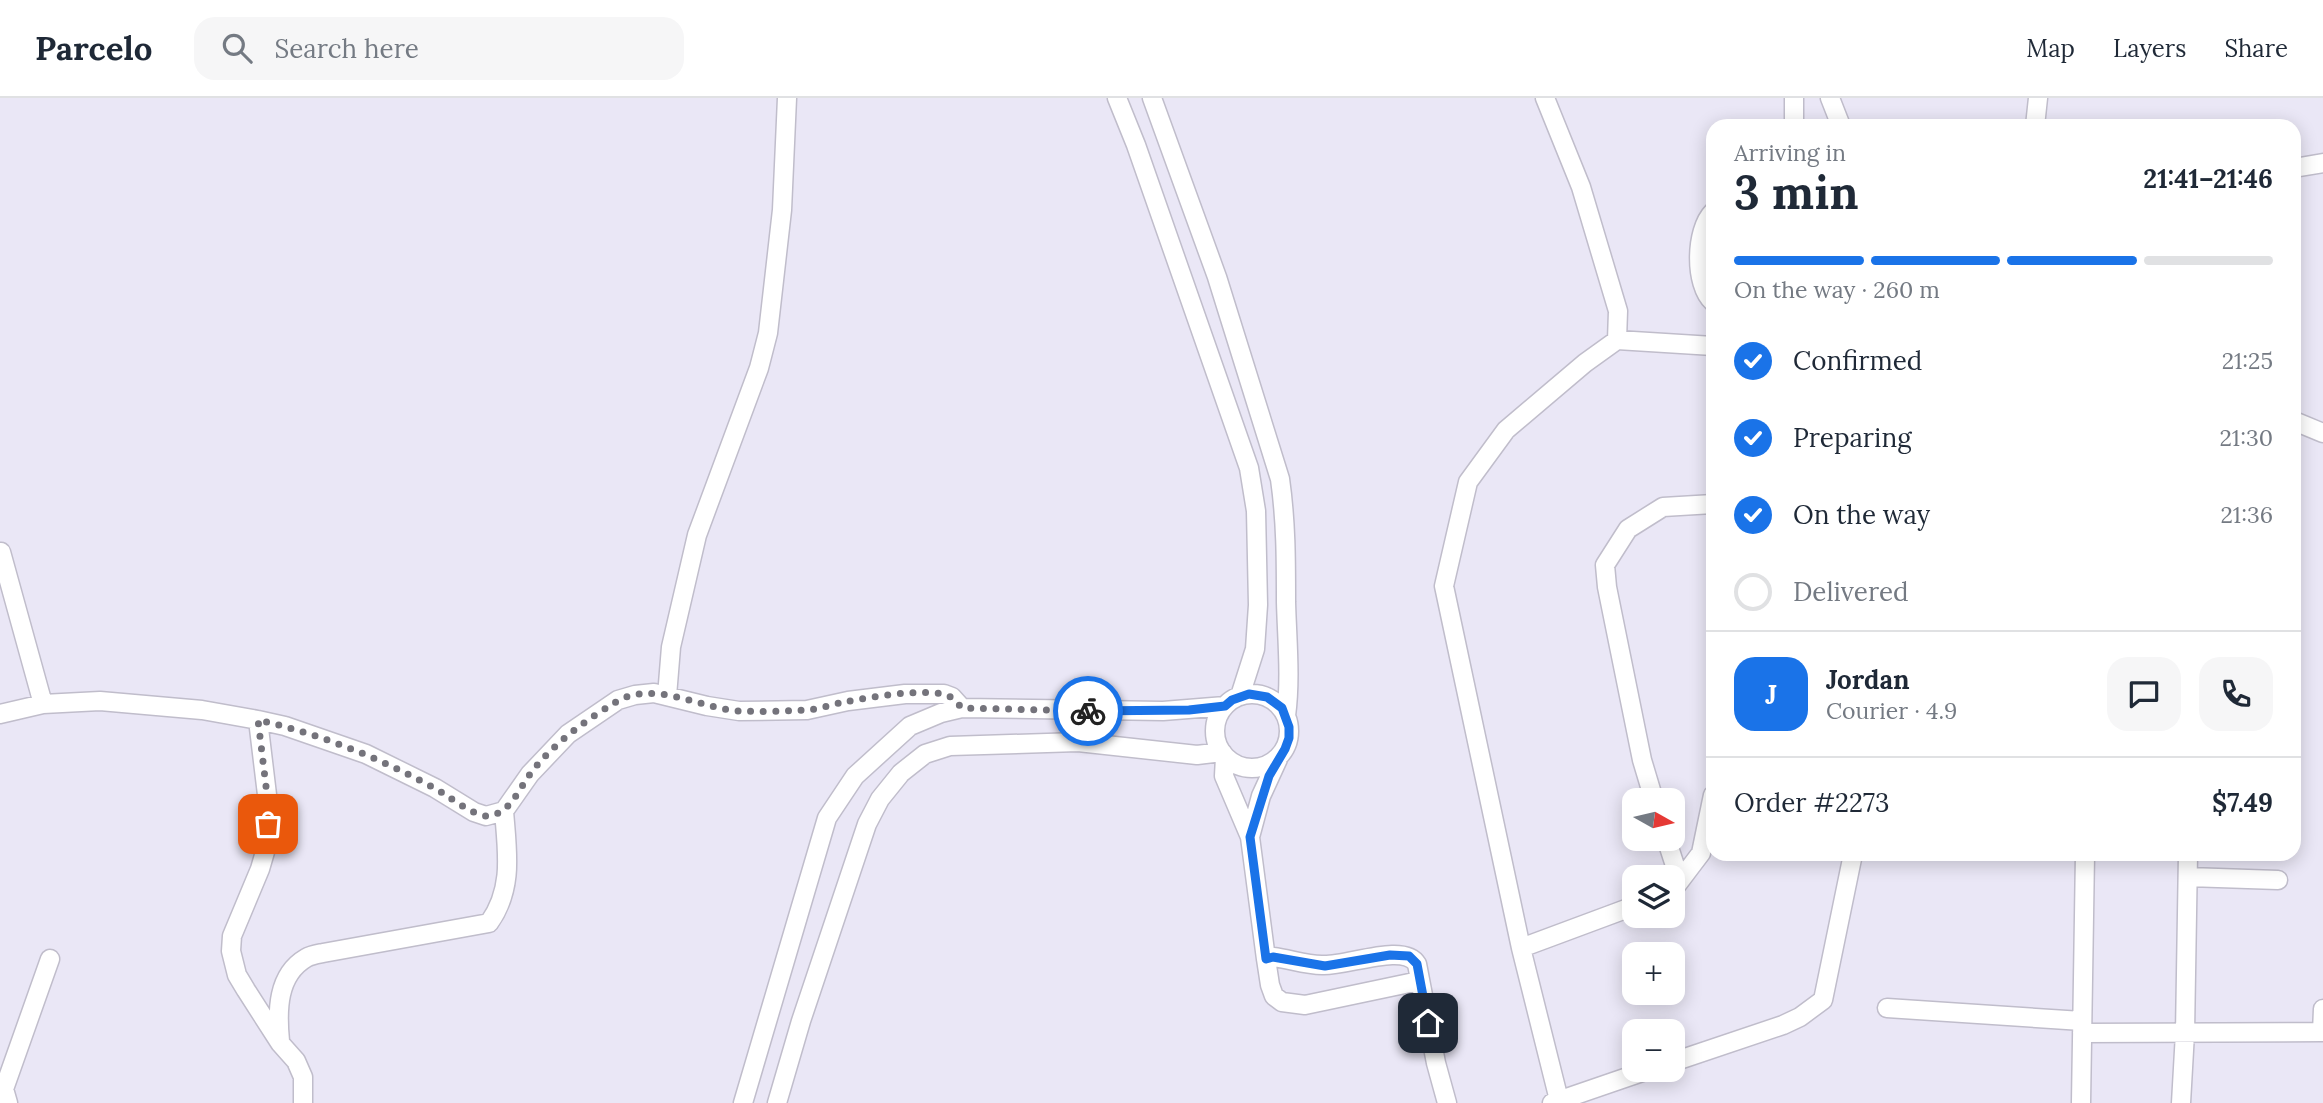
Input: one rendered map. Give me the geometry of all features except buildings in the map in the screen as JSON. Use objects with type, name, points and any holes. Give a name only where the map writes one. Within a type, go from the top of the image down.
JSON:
[{"type":"street","points":[[667,696],[671,647],[697,535],[759,368],[768,333],[782,210],[787,98]]},
{"type":"street","points":[[1116,98],[1136,145],[1249,468],[1256,511],[1258,605],[1255,649],[1233,701],[1216,723],[1217,743],[1224,755],[1237,765],[1251,769],[1278,759]]},
{"type":"street","points":[[1152,98],[1217,278],[1280,479],[1287,545],[1289,656],[1286,716],[1289,738],[1261,796],[1250,837]]},
{"type":"street","points":[[1545,98],[1581,187],[1618,311],[1617,340]]},
{"type":"street","points":[[1794,98],[1794,119]]},
{"type":"street","points":[[1830,98],[1838,119]]},
{"type":"street","points":[[2036,119],[2038,98]]},
{"type":"street","points":[[2301,167],[2323,163]]},
{"type":"street","points":[[1706,224],[1699,261],[1706,294]]},
{"type":"street","points":[[1622,1079],[1555,1102],[1444,586],[1468,482],[1506,430],[1585,363],[1617,340],[1706,346]]},
{"type":"street","points":[[2301,424],[2323,433]]},
{"type":"street","points":[[1650,788],[1642,760],[1607,587],[1605,565],[1628,529],[1663,507],[1706,504]]},
{"type":"street","points":[[1,552],[43,704]]},
{"type":"street","points":[[0,714],[43,704],[100,701],[202,710],[258,720],[285,726],[366,754],[486,816],[504,811],[530,774],[568,734],[618,700],[644,694],[739,711],[807,710],[848,701],[905,694],[944,694],[962,708]]},
{"type":"street","points":[[743,1103],[827,818],[855,776],[910,726],[941,713],[962,708],[1163,711],[1233,701],[1249,694],[1275,701],[1286,716]]},
{"type":"street","points":[[258,720],[268,803],[267,845],[232,936],[231,951],[237,975],[280,1043],[296,1061],[303,1077],[303,1103]]},
{"type":"street","points":[[777,1103],[866,824],[880,799],[901,773],[917,760],[925,754],[950,746],[1078,742],[1197,755],[1224,755]]},
{"type":"street","points":[[1224,755],[1224,776],[1250,837],[1266,959],[1274,996],[1292,1005],[1305,1005],[1419,981]]},
{"type":"street","points":[[280,1043],[280,994],[288,976],[306,958],[489,923],[500,908],[506,890],[508,855],[504,811]]},
{"type":"street","points":[[1685,875],[1702,853],[1706,832]]},
{"type":"street","points":[[1685,1058],[1783,1025],[1800,1017],[1823,1000],[1852,861]]},
{"type":"street","points":[[2081,1103],[2085,861]]},
{"type":"street","points":[[2181,1103],[2188,861]]},
{"type":"street","points":[[2188,877],[2278,880]]},
{"type":"street","points":[[1521,948],[1622,910]]},
{"type":"street","points":[[1266,959],[1273,957],[1325,966],[1399,955],[1414,960],[1447,1103]]},
{"type":"street","points":[[12,1102],[4,1089],[50,959]]},
{"type":"street","points":[[1887,1008],[2082,1027],[2185,1033],[2322,1032],[2323,1009]]},
{"type":"way so far","points":[[268,824],[258,720],[285,726],[366,754],[486,816],[504,811],[530,774],[568,734],[618,700],[635,695],[654,693],[739,711],[807,710],[848,701],[905,694],[944,694],[962,708],[1088,711]]},
{"type":"route","points":[[1088,711],[1189,710],[1225,706],[1232,700],[1249,694],[1258,694],[1275,701],[1286,716],[1289,738],[1261,796],[1250,837],[1266,959],[1273,957],[1325,966],[1390,955],[1409,956],[1417,964],[1428,1023]]}]
